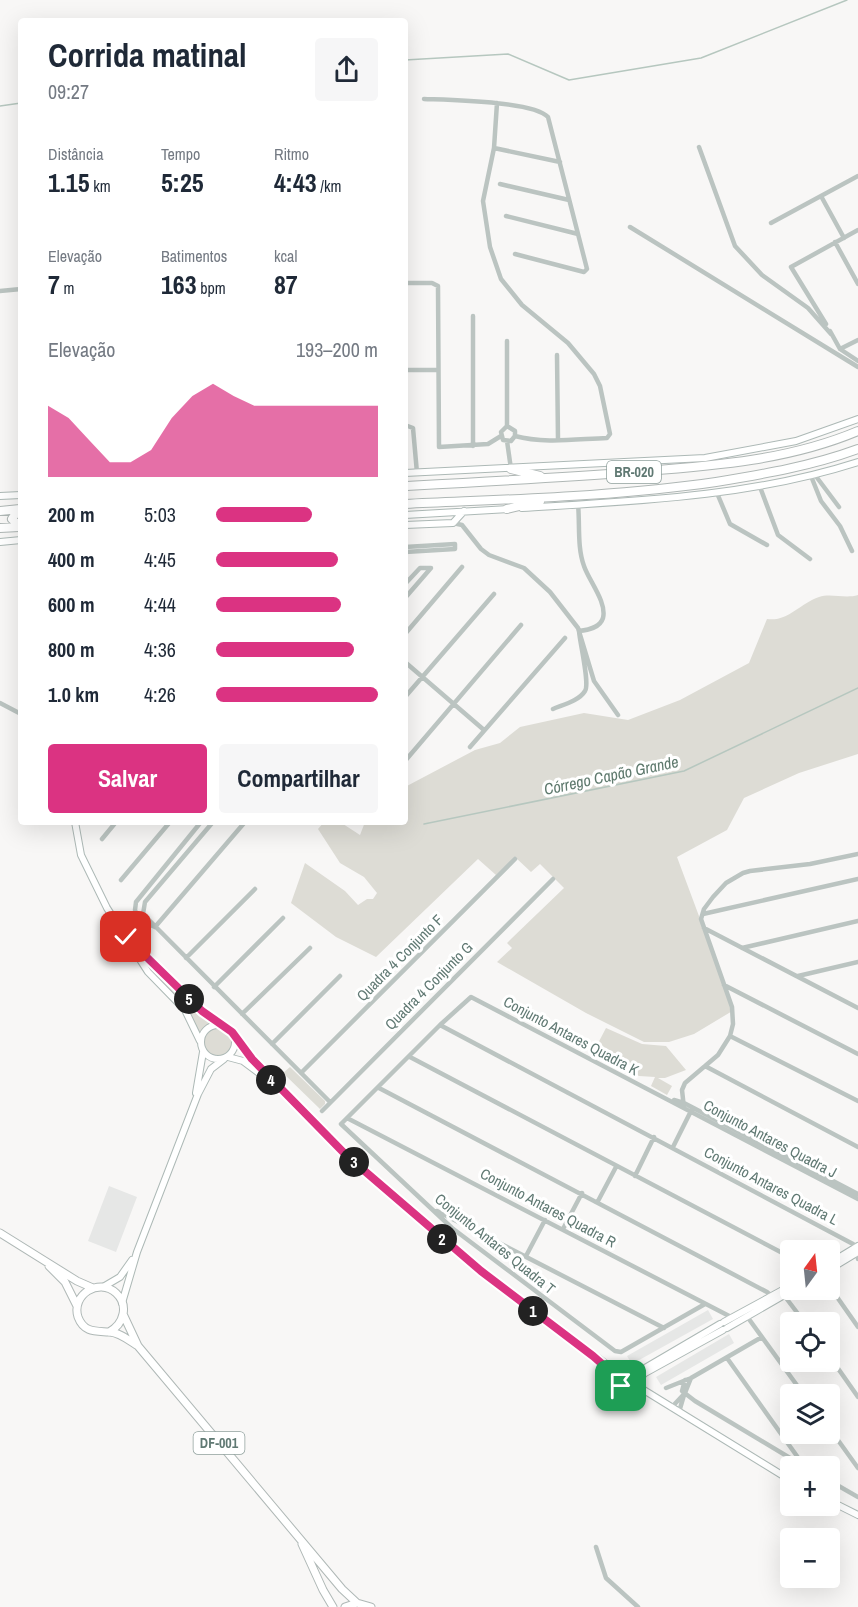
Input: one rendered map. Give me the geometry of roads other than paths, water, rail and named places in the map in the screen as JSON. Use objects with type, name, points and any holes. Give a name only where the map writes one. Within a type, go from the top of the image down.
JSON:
[{"type":"highway","name":"BR-020","points":[[408,486],[550,479],[697,467],[759,459],[816,446],[858,431]]},
{"type":"highway","name":"BR-020","points":[[408,504],[689,486],[772,473],[858,449]]},
{"type":"highway","points":[[511,469],[550,479]]},
{"type":"highway","points":[[507,509],[557,496]]},
{"type":"highway","points":[[0,511],[18,509]]},
{"type":"highway","points":[[18,512],[12,519],[18,524]]},
{"type":"highway","points":[[0,528],[18,526]]},
{"type":"main road","points":[[408,473],[705,458],[796,441],[858,419]]},
{"type":"main road","points":[[408,515],[680,498],[760,487],[858,462]]},
{"type":"main road","points":[[0,496],[18,495]]},
{"type":"main road","points":[[408,525],[453,523],[464,511]]},
{"type":"main road","points":[[0,542],[18,540]]},
{"type":"main road","points":[[76,825],[81,855],[107,908],[148,972],[185,1010],[200,1041],[203,1052],[193,1108]]},
{"type":"main road","points":[[126,937],[202,1011],[219,1025],[229,1028],[252,1059],[346,1155],[448,1244],[593,1356],[617,1377],[624,1390],[638,1392],[662,1402]]},
{"type":"main road","points":[[200,1041],[209,1027],[219,1025]]},
{"type":"main road","points":[[122,1303],[137,1252],[193,1108],[211,1069],[235,1048],[235,1036]]},
{"type":"main road","points":[[203,1052],[215,1059],[226,1058],[250,1065],[282,1091]]},
{"type":"main road","name":"DF-001","points":[[0,1233],[77,1281],[93,1288]]},
{"type":"main road","points":[[840,1258],[858,1250]]},
{"type":"main road","points":[[840,1262],[858,1250]]},
{"type":"main road","points":[[77,1306],[83,1294],[93,1288],[103,1287],[120,1277],[137,1252]]},
{"type":"main road","name":"DF-001","points":[[38,1256],[64,1282],[77,1306],[78,1317],[88,1329],[98,1333],[109,1332],[138,1346]]},
{"type":"main road","points":[[103,1287],[117,1294],[122,1303]]},
{"type":"main road","points":[[629,1390],[645,1373],[668,1358],[780,1295]]},
{"type":"main road","name":"DF-001","points":[[122,1303],[123,1314],[138,1346],[342,1589],[357,1603],[371,1607]]},
{"type":"main road","points":[[109,1332],[120,1323],[123,1314]]},
{"type":"main road","points":[[593,1356],[626,1378],[633,1380],[634,1384],[671,1408],[780,1474]]},
{"type":"main road","points":[[621,1384],[626,1378],[668,1358]]},
{"type":"main road","points":[[645,1373],[644,1381],[648,1392]]},
{"type":"main road","points":[[840,1506],[858,1515]]},
{"type":"main road","name":"DF-001","points":[[300,1539],[333,1607]]},
{"type":"main road","points":[[345,1607],[357,1603]]},
{"type":"street","points":[[424,99],[497,103],[545,114],[550,122],[586,272],[515,254]]},
{"type":"street","points":[[497,103],[494,147],[483,201],[490,247],[501,279],[522,305],[568,342],[594,374],[600,386],[610,435],[608,438],[558,440],[530,440],[515,436],[507,441]]},
{"type":"street","points":[[494,147],[560,162]]},
{"type":"street","points":[[699,147],[735,246],[762,275],[808,308],[831,334]]},
{"type":"street","points":[[771,223],[858,176]]},
{"type":"street","points":[[500,184],[569,200]]},
{"type":"street","points":[[821,196],[844,238]]},
{"type":"street","points":[[506,216],[578,234]]},
{"type":"street","points":[[630,227],[858,367]]},
{"type":"street","points":[[858,230],[793,265],[791,270],[811,297],[840,349],[858,361]]},
{"type":"street","points":[[835,242],[858,284]]},
{"type":"street","points":[[408,283],[432,283],[438,286],[439,447],[488,444],[501,436],[501,432],[507,426],[507,341]]},
{"type":"street","points":[[0,291],[18,289]]},
{"type":"street","points":[[473,316],[473,446]]},
{"type":"street","points":[[840,349],[858,340]]},
{"type":"street","points":[[557,355],[558,440]]},
{"type":"street","points":[[408,370],[438,370]]},
{"type":"street","points":[[408,426],[412,428],[417,473]]},
{"type":"street","points":[[507,426],[515,431],[515,436]]},
{"type":"street","points":[[501,436],[507,441],[511,469]]},
{"type":"street","points":[[813,475],[839,507]]},
{"type":"street","points":[[813,475],[821,501],[840,526],[852,551]]},
{"type":"street","points":[[760,487],[778,535],[810,559]]},
{"type":"street","points":[[717,493],[730,524],[767,545]]},
{"type":"street","points":[[578,504],[583,563],[601,603],[604,616],[601,623],[591,629],[579,631]]},
{"type":"street","points":[[453,523],[462,525],[472,541],[489,555],[524,568],[539,579],[579,631],[594,681],[618,715]]},
{"type":"street","points":[[408,546],[446,547],[408,552]]},
{"type":"street","points":[[408,630],[462,567]]},
{"type":"street","points":[[408,581],[420,568],[431,568],[408,594]]},
{"type":"street","points":[[408,693],[494,594]]},
{"type":"street","points":[[408,757],[521,625]]},
{"type":"street","points":[[553,709],[580,697],[588,686],[580,649],[579,631]]},
{"type":"street","points":[[470,747],[565,638]]},
{"type":"street","points":[[408,665],[484,730]]},
{"type":"street","points":[[0,703],[18,712]]},
{"type":"street","points":[[102,838],[113,825]]},
{"type":"street","points":[[120,880],[167,825]]},
{"type":"street","points":[[155,927],[139,920],[135,906],[138,898],[198,825]]},
{"type":"street","points":[[210,825],[142,907],[144,916],[330,1102]]},
{"type":"street","points":[[155,927],[242,825]]},
{"type":"street","points":[[671,1101],[682,1090],[689,1077],[718,1055],[730,1036],[733,1017],[701,919],[712,897],[726,883],[750,870],[810,864],[858,854]]},
{"type":"street","name":"Quadra 4 Conjunto F","points":[[301,1073],[515,859]]},
{"type":"street","points":[[162,868],[169,873]]},
{"type":"street","name":"Quadra 4 Conjunto G","points":[[322,1111],[553,879]]},
{"type":"street","points":[[703,914],[858,879]]},
{"type":"street","points":[[186,958],[255,890]]},
{"type":"street","points":[[214,987],[283,918]]},
{"type":"street","points":[[742,948],[858,921]]},
{"type":"street","points":[[704,928],[856,1006]]},
{"type":"street","points":[[243,1014],[310,948]]},
{"type":"street","points":[[798,976],[858,962]]},
{"type":"street","points":[[272,1044],[340,976]]},
{"type":"street","points":[[724,985],[858,1054]]},
{"type":"street","name":"Conjunto Antares Quadra K","points":[[440,1025],[468,997],[671,1101]]},
{"type":"street","points":[[347,1118],[440,1025]]},
{"type":"street","name":"Conjunto Antares Quadra L","points":[[440,1025],[673,1147],[858,1250]]},
{"type":"street","points":[[730,1036],[858,1101]]},
{"type":"street","points":[[410,1057],[780,1252]]},
{"type":"street","points":[[705,1066],[858,1147]]},
{"type":"street","points":[[379,1088],[598,1201],[774,1299]]},
{"type":"street","points":[[682,1090],[684,1105]]},
{"type":"street","name":"Conjunto Antares Quadra J","points":[[671,1101],[692,1109],[858,1199]]},
{"type":"street","points":[[673,1147],[692,1109]]},
{"type":"street","name":"Conjunto Antares Quadra T","points":[[347,1118],[341,1124],[452,1228],[615,1351],[621,1352],[663,1328]]},
{"type":"street","name":"Conjunto Antares Quadra R","points":[[347,1118],[563,1229],[734,1321]]},
{"type":"street","points":[[635,1176],[654,1137]]},
{"type":"street","points":[[598,1201],[616,1167]]},
{"type":"street","name":"Conjunto Antares Quadra J","points":[[843,1189],[858,1194]]},
{"type":"street","points":[[563,1229],[582,1193]]},
{"type":"street","points":[[429,1207],[663,1328],[705,1304]]},
{"type":"street","points":[[526,1256],[545,1220]]},
{"type":"street","points":[[452,1228],[457,1221]]},
{"type":"street","points":[[858,1250],[858,1259]]},
{"type":"street","points":[[839,1300],[858,1327]]},
{"type":"street","points":[[746,1314],[796,1384]]},
{"type":"street","points":[[666,1388],[691,1378],[762,1337]]},
{"type":"street","points":[[727,1358],[799,1456]]},
{"type":"street","points":[[840,1371],[858,1397]]},
{"type":"street","points":[[679,1413],[691,1378]]},
{"type":"street","points":[[684,1380],[682,1387],[685,1394],[787,1456]]},
{"type":"street","points":[[671,1408],[685,1394]]},
{"type":"street","points":[[840,1443],[858,1468]]},
{"type":"street","points":[[840,1487],[858,1497]]},
{"type":"street","points":[[597,1547],[606,1578],[638,1607]]},
{"type":"waterway","points":[[408,60],[508,54],[569,80],[701,58],[847,0]]},
{"type":"waterway","points":[[0,106],[18,103]]},
{"type":"waterway","name":"Córrego Capão Grande","points":[[424,824],[684,771],[858,688]]}]
